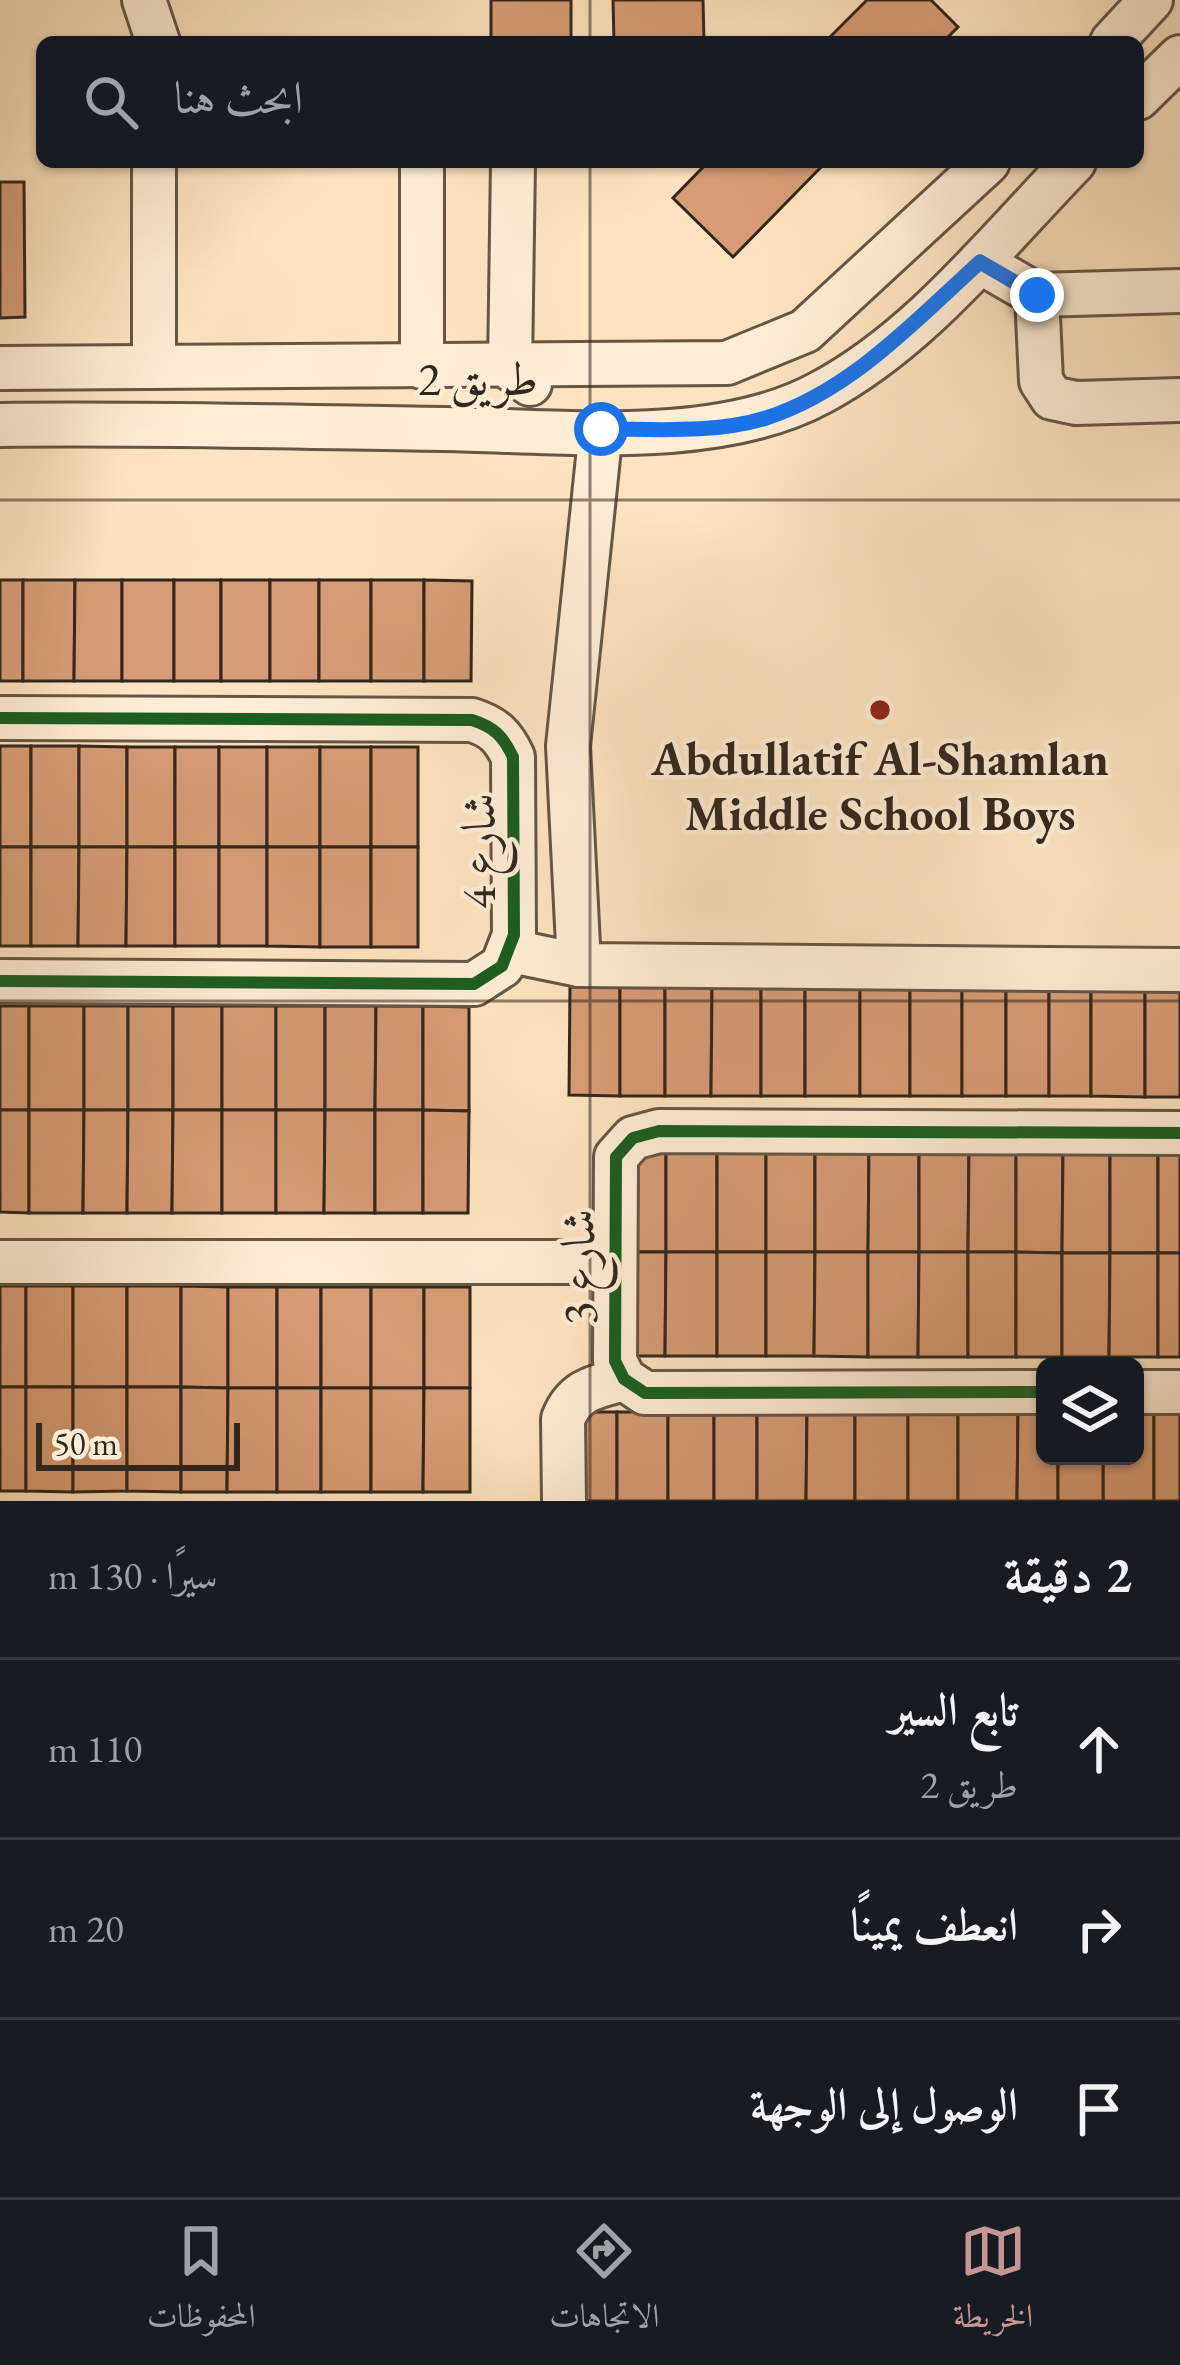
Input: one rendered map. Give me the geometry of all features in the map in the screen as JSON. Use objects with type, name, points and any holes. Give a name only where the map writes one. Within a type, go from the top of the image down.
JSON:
[{"type":"street","points":[[144,0],[156,36]]},
{"type":"street","points":[[154,168],[154,367]]},
{"type":"street","points":[[422,168],[422,367]]},
{"type":"street","points":[[505,430],[530,415],[534,401],[532,387],[510,368],[513,168]]},
{"type":"street","name":"طريق 2","points":[[0,368],[727,363],[806,331],[982,168]]},
{"type":"street","name":"طريق 2","points":[[6,427],[652,429],[765,418],[822,393],[878,355],[980,262],[1067,168]]},
{"type":"street","points":[[980,262],[1037,295],[1180,292]]},
{"type":"street","points":[[1037,295],[1041,380],[1052,398],[1076,403],[1180,400]]},
{"type":"street","points":[[646,367],[630,384],[627,398],[639,421],[652,429]]},
{"type":"street","points":[[579,964],[568,746],[601,429]]},
{"type":"street","name":"شارع 4","points":[[0,718],[472,720],[505,740],[513,757],[511,951],[502,966],[474,983],[0,982]]},
{"type":"street","points":[[511,951],[579,964],[1180,970]]},
{"type":"street","name":"شارع 3","points":[[1036,1392],[645,1393],[624,1379],[615,1361],[612,1167],[633,1138],[659,1131],[1180,1133]]},
{"type":"street","name":"شارع 3","points":[[0,1262],[614,1262]]},
{"type":"street","points":[[564,1501],[568,1408],[584,1390],[624,1379]]},
{"type":"street","points":[[1144,1392],[1180,1392]]},
{"type":"building","points":[[491,0],[571,0],[571,36],[491,36]]},
{"type":"building","points":[[613,0],[703,0],[704,36],[614,36]]},
{"type":"building","points":[[867,0],[931,0],[958,27],[949,36],[831,36]]},
{"type":"building","points":[[702,168],[820,168],[733,257],[673,198]]},
{"type":"building","points":[[0,182],[24,182],[25,317],[0,318]]},
{"type":"building","points":[[0,580],[23,580],[23,681],[0,681]]},
{"type":"building","points":[[23,580],[75,580],[74,681],[23,681]]},
{"type":"building","points":[[75,580],[122,580],[122,681],[74,681]]},
{"type":"building","points":[[122,580],[174,580],[174,681],[122,681]]},
{"type":"building","points":[[174,580],[221,580],[221,681],[174,681]]},
{"type":"building","points":[[221,580],[270,580],[270,681],[221,681]]},
{"type":"building","points":[[270,580],[319,580],[319,681],[270,681]]},
{"type":"building","points":[[319,580],[371,580],[371,681],[319,681]]},
{"type":"building","points":[[371,580],[424,580],[424,681],[371,681]]},
{"type":"building","points":[[424,580],[472,581],[471,681],[424,681]]},
{"type":"building","points":[[0,746],[31,746],[31,847],[0,847]]},
{"type":"building","points":[[31,746],[79,746],[79,847],[31,847]]},
{"type":"building","points":[[79,746],[127,747],[127,847],[79,847]]},
{"type":"building","points":[[127,747],[175,747],[175,847],[127,847]]},
{"type":"building","points":[[175,747],[219,747],[219,847],[175,847]]},
{"type":"building","points":[[219,747],[267,747],[267,847],[219,847]]},
{"type":"building","points":[[267,747],[320,747],[320,847],[267,847]]},
{"type":"building","points":[[320,747],[371,747],[371,847],[320,847]]},
{"type":"building","points":[[371,747],[418,747],[418,847],[371,847]]},
{"type":"building","points":[[0,847],[31,847],[31,946],[0,946]]},
{"type":"building","points":[[31,847],[79,847],[78,946],[31,946]]},
{"type":"building","points":[[79,847],[127,847],[126,946],[78,946]]},
{"type":"building","points":[[127,847],[175,847],[175,946],[126,946]]},
{"type":"building","points":[[175,847],[219,847],[219,946],[175,946]]},
{"type":"building","points":[[219,847],[267,847],[267,946],[219,946]]},
{"type":"building","points":[[267,847],[320,847],[320,947],[267,946]]},
{"type":"building","points":[[320,847],[371,847],[371,947],[320,947]]},
{"type":"building","points":[[371,847],[418,847],[418,947],[371,947]]},
{"type":"building","points":[[570,987],[620,987],[620,1096],[569,1095]]},
{"type":"building","points":[[620,987],[665,987],[665,1096],[620,1096]]},
{"type":"building","points":[[665,987],[712,987],[711,1096],[665,1096]]},
{"type":"building","points":[[712,987],[761,987],[761,1096],[711,1096]]},
{"type":"building","points":[[761,987],[805,988],[805,1096],[761,1096]]},
{"type":"building","points":[[805,988],[860,988],[860,1096],[805,1096]]},
{"type":"building","points":[[860,988],[910,988],[910,1096],[860,1096]]},
{"type":"building","points":[[910,988],[962,988],[962,1096],[910,1096]]},
{"type":"building","points":[[962,988],[1006,988],[1006,1096],[962,1096]]},
{"type":"building","points":[[1006,988],[1049,988],[1049,1096],[1006,1096]]},
{"type":"building","points":[[1049,988],[1091,988],[1091,1096],[1049,1096]]},
{"type":"building","points":[[1091,988],[1145,988],[1145,1097],[1091,1096]]},
{"type":"building","points":[[1145,988],[1180,988],[1180,1097],[1145,1097]]},
{"type":"building","points":[[0,1006],[29,1006],[29,1110],[0,1110]]},
{"type":"building","points":[[29,1006],[84,1006],[84,1110],[29,1110]]},
{"type":"building","points":[[84,1006],[128,1006],[128,1110],[84,1110]]},
{"type":"building","points":[[128,1006],[173,1006],[173,1110],[128,1110]]},
{"type":"building","points":[[173,1006],[222,1006],[222,1110],[173,1110]]},
{"type":"building","points":[[222,1006],[276,1006],[276,1110],[222,1110]]},
{"type":"building","points":[[276,1006],[325,1006],[325,1110],[276,1110]]},
{"type":"building","points":[[325,1006],[376,1006],[375,1110],[325,1110]]},
{"type":"building","points":[[376,1006],[423,1006],[423,1110],[375,1110]]},
{"type":"building","points":[[423,1006],[469,1007],[469,1111],[423,1110]]},
{"type":"building","points":[[0,1110],[29,1110],[29,1213],[0,1212]]},
{"type":"building","points":[[29,1110],[84,1110],[83,1213],[29,1213]]},
{"type":"building","points":[[84,1110],[128,1110],[127,1213],[83,1213]]},
{"type":"building","points":[[128,1110],[173,1110],[172,1213],[127,1213]]},
{"type":"building","points":[[173,1110],[222,1110],[222,1213],[172,1213]]},
{"type":"building","points":[[222,1110],[276,1110],[276,1213],[222,1213]]},
{"type":"building","points":[[276,1110],[325,1110],[324,1213],[276,1213]]},
{"type":"building","points":[[325,1110],[375,1110],[375,1213],[324,1213]]},
{"type":"building","points":[[375,1110],[423,1110],[423,1213],[375,1213]]},
{"type":"building","points":[[423,1110],[469,1111],[468,1213],[423,1213]]},
{"type":"building","points":[[623,1149],[666,1150],[666,1252],[622,1252]]},
{"type":"building","points":[[666,1150],[717,1150],[717,1252],[666,1252]]},
{"type":"building","points":[[717,1150],[766,1150],[766,1252],[717,1252]]},
{"type":"building","points":[[766,1150],[815,1150],[815,1252],[766,1252]]},
{"type":"building","points":[[815,1150],[869,1150],[868,1252],[815,1252]]},
{"type":"building","points":[[869,1150],[919,1150],[919,1252],[868,1252]]},
{"type":"building","points":[[919,1150],[969,1150],[968,1252],[919,1252]]},
{"type":"building","points":[[969,1150],[1016,1150],[1016,1252],[968,1252]]},
{"type":"building","points":[[1016,1150],[1063,1150],[1062,1253],[1016,1252]]},
{"type":"building","points":[[1063,1150],[1110,1150],[1110,1253],[1062,1253]]},
{"type":"building","points":[[1110,1150],[1158,1151],[1158,1253],[1110,1253]]},
{"type":"building","points":[[1158,1151],[1180,1151],[1180,1253],[1158,1253]]},
{"type":"building","points":[[622,1252],[666,1252],[665,1356],[622,1356]]},
{"type":"building","points":[[666,1252],[717,1252],[717,1356],[665,1356]]},
{"type":"building","points":[[717,1252],[766,1252],[766,1356],[717,1356]]},
{"type":"building","points":[[766,1252],[815,1252],[814,1356],[766,1356]]},
{"type":"building","points":[[815,1252],[868,1252],[868,1357],[814,1356]]},
{"type":"building","points":[[868,1252],[919,1252],[918,1357],[868,1357]]},
{"type":"building","points":[[919,1252],[968,1252],[968,1357],[918,1357]]},
{"type":"building","points":[[968,1252],[1016,1252],[1016,1357],[968,1357]]},
{"type":"building","points":[[1016,1252],[1062,1253],[1062,1357],[1016,1357]]},
{"type":"building","points":[[1062,1253],[1110,1253],[1109,1357],[1062,1357]]},
{"type":"building","points":[[1110,1253],[1158,1253],[1158,1357],[1109,1357]]},
{"type":"building","points":[[1158,1253],[1180,1253],[1180,1357],[1158,1357]]},
{"type":"building","points":[[0,1286],[26,1286],[26,1387],[0,1387]]},
{"type":"building","points":[[26,1286],[73,1286],[73,1387],[26,1387]]},
{"type":"building","points":[[73,1286],[127,1286],[127,1387],[73,1387]]},
{"type":"building","points":[[127,1286],[181,1286],[181,1387],[127,1387]]},
{"type":"building","points":[[181,1286],[228,1287],[228,1388],[181,1387]]},
{"type":"building","points":[[228,1287],[277,1287],[277,1388],[228,1388]]},
{"type":"building","points":[[277,1287],[321,1287],[321,1388],[277,1388]]},
{"type":"building","points":[[321,1287],[371,1287],[371,1388],[321,1388]]},
{"type":"building","points":[[371,1287],[424,1287],[424,1388],[371,1388]]},
{"type":"building","points":[[424,1287],[470,1287],[470,1388],[424,1388]]},
{"type":"building","points":[[0,1387],[26,1387],[26,1491],[0,1491]]},
{"type":"building","points":[[26,1387],[73,1387],[73,1492],[26,1491]]},
{"type":"building","points":[[73,1387],[127,1387],[127,1491],[73,1492]]},
{"type":"building","points":[[127,1387],[181,1387],[181,1492],[127,1491]]},
{"type":"building","points":[[181,1387],[228,1388],[227,1492],[181,1492]]},
{"type":"building","points":[[228,1388],[277,1388],[277,1492],[227,1492]]},
{"type":"building","points":[[277,1388],[321,1388],[321,1492],[277,1492]]},
{"type":"building","points":[[321,1388],[371,1388],[371,1492],[321,1492]]},
{"type":"building","points":[[371,1388],[424,1388],[423,1492],[371,1492]]},
{"type":"building","points":[[424,1388],[470,1388],[470,1492],[423,1492]]},
{"type":"building","points":[[568,1412],[617,1412],[617,1501],[568,1501]]},
{"type":"building","points":[[617,1412],[668,1412],[668,1501],[617,1501]]},
{"type":"building","points":[[668,1412],[714,1412],[714,1501],[668,1501]]},
{"type":"building","points":[[714,1412],[757,1412],[757,1501],[714,1501]]},
{"type":"building","points":[[757,1412],[807,1412],[806,1501],[757,1501]]},
{"type":"building","points":[[807,1412],[855,1412],[855,1501],[806,1501]]},
{"type":"building","points":[[855,1412],[908,1412],[908,1501],[855,1501]]},
{"type":"building","points":[[908,1412],[958,1412],[958,1501],[908,1501]]},
{"type":"building","points":[[958,1412],[1018,1413],[1017,1501],[958,1501]]},
{"type":"building","points":[[1018,1413],[1036,1413],[1036,1465],[1058,1465],[1058,1501],[1017,1501]]},
{"type":"building","points":[[1144,1413],[1154,1413],[1154,1501],[1103,1501],[1103,1465],[1144,1465]]},
{"type":"building","points":[[1154,1413],[1180,1413],[1180,1501],[1154,1501]]},
{"type":"building","points":[[1058,1465],[1103,1465],[1103,1501],[1058,1501]]},
{"type":"cycle path","points":[[0,718],[480,723],[497,733],[513,757],[514,935],[502,966],[474,984],[0,981]]},
{"type":"cycle path","points":[[1036,1392],[645,1393],[624,1379],[615,1361],[616,1157],[633,1138],[659,1131],[1180,1133]]},
{"type":"place","name":"Abdullatif Al-Shamlan Middle School Boys","points":[[880,710]]},
{"type":"route","points":[[601,429],[707,426],[765,418],[822,393],[878,355],[980,262],[1021,290],[1037,295]]}]
